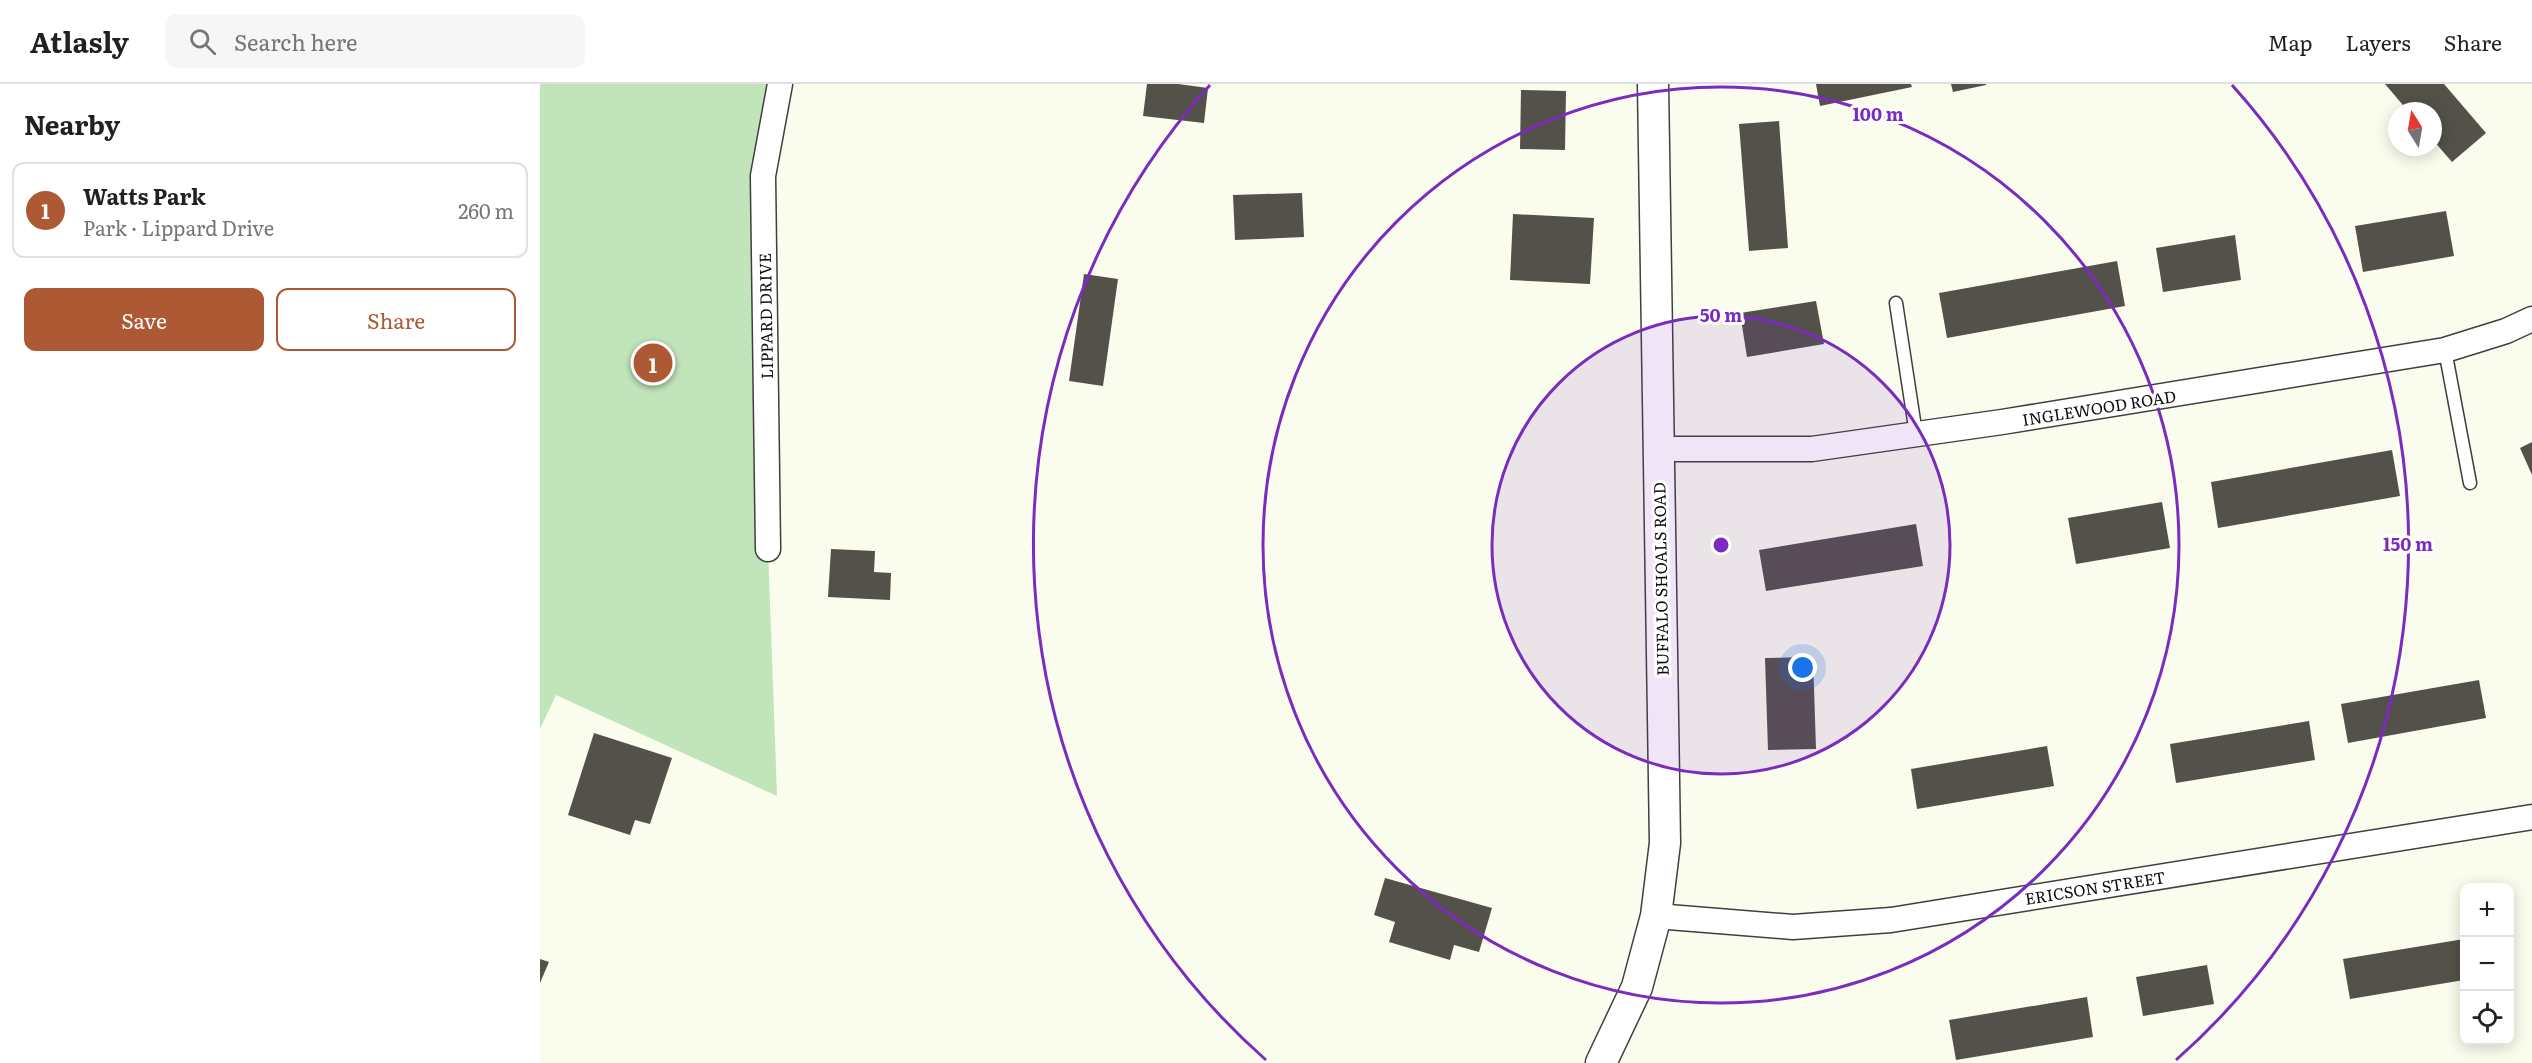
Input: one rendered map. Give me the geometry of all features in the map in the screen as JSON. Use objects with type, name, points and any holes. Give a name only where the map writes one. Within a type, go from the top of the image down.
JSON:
[{"type":"street","name":"LIPPARD DRIVE","points":[[768,549],[763,176],[780,84]]},
{"type":"street","name":"BUFFALO SHOALS ROAD","points":[[1600,1063],[1637,987],[1656,916],[1665,843],[1653,84]]},
{"type":"street","name":"INGLEWOOD ROAD","points":[[1658,449],[1812,449],[1916,434],[2445,350],[2506,331],[2532,319]]},
{"type":"street","name":"ERICSON STREET","points":[[1656,916],[1793,927],[1891,920],[2532,817]]},
{"type":"lane","points":[[1896,303],[1916,434]]},
{"type":"lane","points":[[2445,350],[2470,483]]},
{"type":"green space","points":[[540,84],[780,84],[775,106],[768,549],[777,796],[556,695],[540,729]]},
{"type":"building","points":[[1147,84],[1178,84],[1208,88],[1204,123],[1143,116]]},
{"type":"building","points":[[1816,84],[1911,84],[1912,87],[1820,106]]},
{"type":"building","points":[[1951,84],[1986,84],[1986,85],[1953,92]]},
{"type":"building","points":[[2385,84],[2444,84],[2486,133],[2452,162],[2442,150],[2442,102],[2400,102]]},
{"type":"building","points":[[1521,90],[1566,91],[1565,150],[1520,149]]},
{"type":"building","points":[[1779,121],[1788,248],[1749,251],[1739,124]]},
{"type":"building","points":[[1302,193],[1304,237],[1235,240],[1233,195]]},
{"type":"building","points":[[2446,211],[2454,256],[2363,272],[2355,226]]},
{"type":"building","points":[[1513,214],[1594,218],[1590,284],[1510,280]]},
{"type":"building","points":[[2235,235],[2241,280],[2163,292],[2156,248]]},
{"type":"building","points":[[2117,261],[2125,306],[1947,338],[1939,293]]},
{"type":"building","points":[[1084,274],[1118,279],[1103,386],[1069,381]]},
{"type":"building","points":[[1816,301],[1824,344],[1747,357],[1740,313]]},
{"type":"building","points":[[2532,442],[2532,475],[2520,448]]},
{"type":"building","points":[[2392,450],[2400,496],[2218,528],[2211,482]]},
{"type":"building","points":[[2162,502],[2170,548],[2076,564],[2068,518]]},
{"type":"building","points":[[1916,524],[1923,566],[1766,591],[1759,550]]},
{"type":"building","points":[[831,549],[875,551],[874,572],[891,573],[890,600],[828,597]]},
{"type":"building","points":[[1813,657],[1816,749],[1768,750],[1765,658]]},
{"type":"building","points":[[2479,680],[2486,718],[2348,743],[2341,704]]},
{"type":"building","points":[[2309,721],[2315,760],[2176,783],[2170,744]]},
{"type":"building","points":[[594,733],[672,758],[650,824],[635,820],[630,835],[568,815]]},
{"type":"building","points":[[2047,746],[2054,786],[1917,809],[1911,769]]},
{"type":"building","points":[[1385,878],[1492,908],[1479,952],[1454,945],[1450,960],[1389,942],[1395,922],[1374,915]]},
{"type":"building","points":[[2460,940],[2460,981],[2350,999],[2343,959]]},
{"type":"building","points":[[540,959],[549,962],[540,983]]},
{"type":"building","points":[[2207,965],[2214,1004],[2143,1016],[2136,977]]},
{"type":"building","points":[[2087,997],[2093,1037],[1956,1060],[1949,1020]]},
{"type":"place","name":"Watts Park","points":[[653,363]]}]
